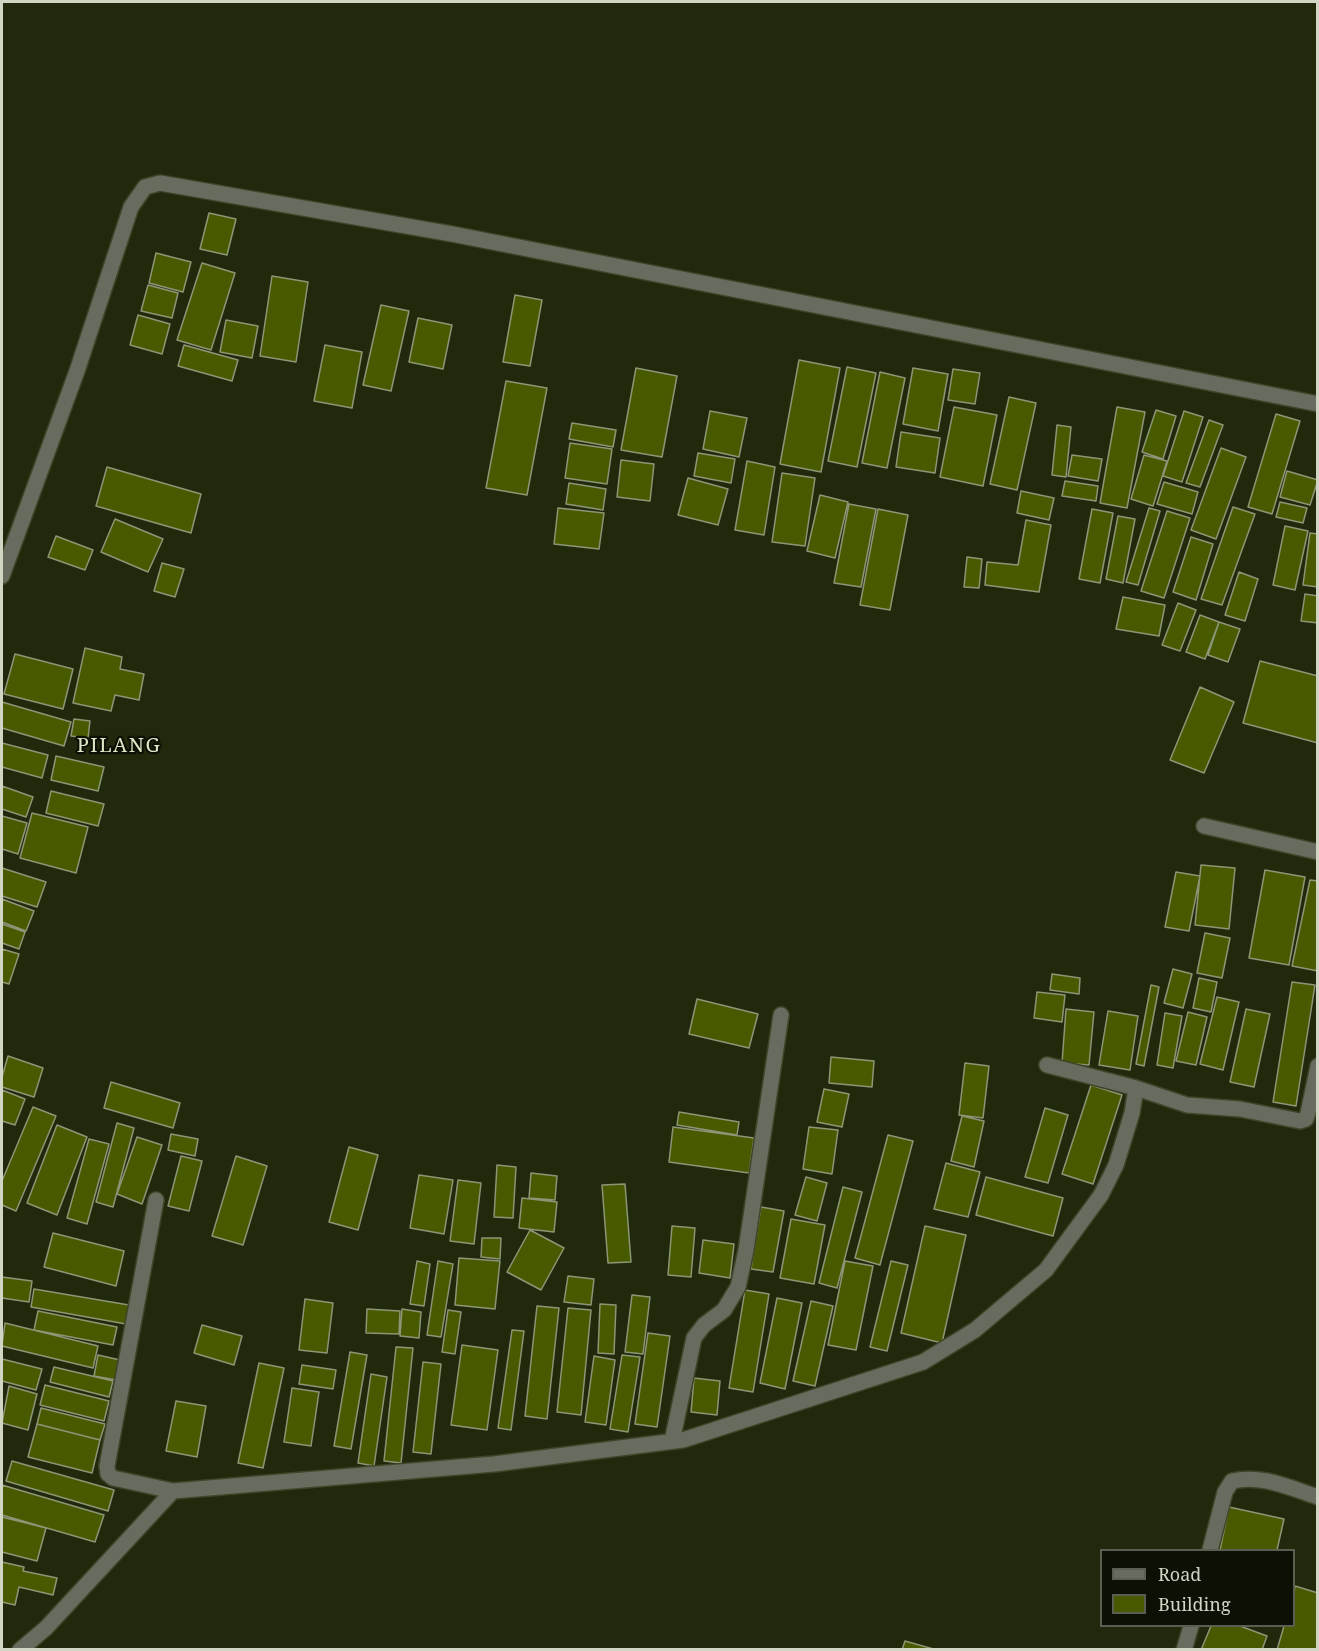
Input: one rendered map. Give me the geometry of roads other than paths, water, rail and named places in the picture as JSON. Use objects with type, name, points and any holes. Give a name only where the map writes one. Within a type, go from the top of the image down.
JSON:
[{"type":"street","points":[[2,576],[77,371],[131,207],[145,187],[160,183],[464,236],[1317,404]]},
{"type":"street","points":[[1204,826],[1317,852]]},
{"type":"street","points":[[672,1441],[694,1338],[704,1325],[724,1310],[738,1287],[746,1250],[781,1015]]},
{"type":"street","points":[[1047,1065],[1136,1088],[1187,1105],[1240,1109],[1300,1121],[1306,1119],[1308,1113],[1317,1066]]},
{"type":"street","points":[[156,1200],[107,1466],[108,1474],[113,1478],[173,1491],[494,1464],[683,1440],[923,1362],[975,1330],[1046,1270],[1101,1195],[1116,1165],[1132,1113],[1136,1088]]},
{"type":"street","points":[[1211,1549],[1225,1492],[1232,1481],[1243,1478],[1264,1480],[1317,1497]]},
{"type":"street","points":[[20,1650],[46,1628],[173,1491]]},
{"type":"street","points":[[1184,1650],[1191,1627]]},
{"type":"district","name":"PILANG","points":[[119,746]]}]
